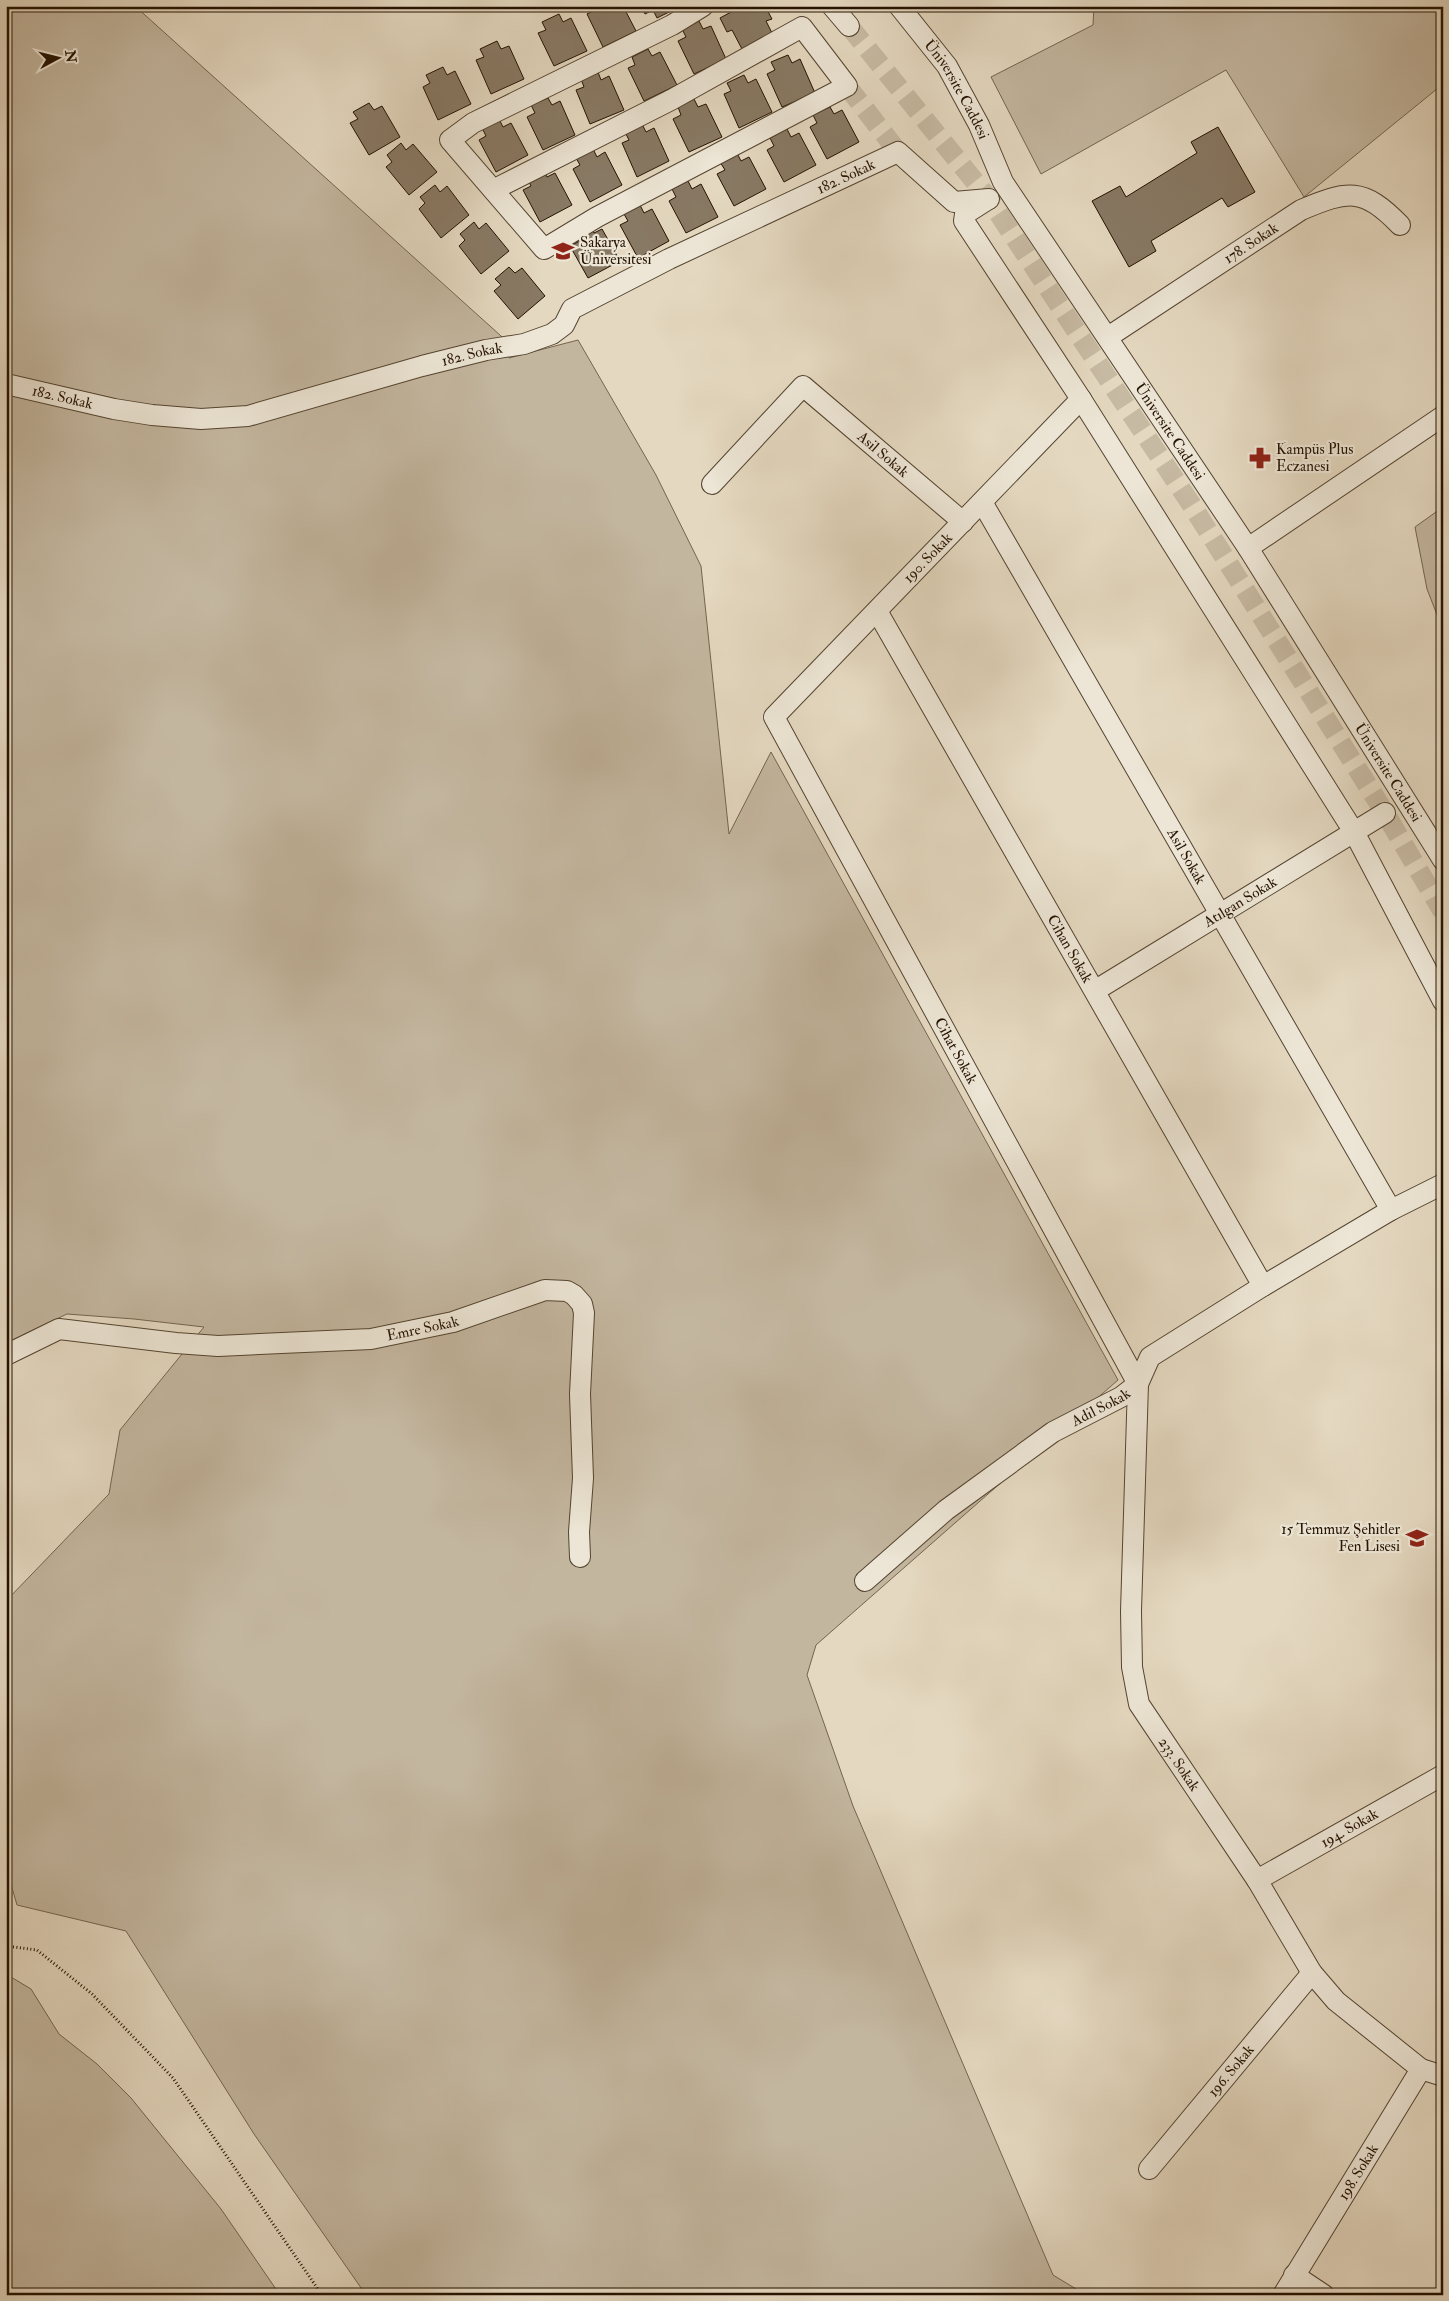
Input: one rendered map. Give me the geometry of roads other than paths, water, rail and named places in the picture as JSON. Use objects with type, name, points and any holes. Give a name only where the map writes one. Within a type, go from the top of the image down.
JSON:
[{"type":"street","points":[[494,190],[671,100],[802,27],[847,86],[597,217],[544,249],[450,140],[473,123],[672,25],[704,6]]},
{"type":"street","points":[[832,6],[849,26]]},
{"type":"street","name":"Üniversite Caddesi","points":[[899,6],[947,66],[979,124],[1003,182],[1108,336],[1248,548],[1443,860]]},
{"type":"street","name":"182. Sokak","points":[[6,384],[114,409],[152,415],[201,419],[248,416],[367,380],[486,350],[524,344],[552,334],[564,325],[572,309],[669,259],[898,152],[954,202],[989,199],[964,214],[964,221],[1082,399]]},
{"type":"street","name":"178. Sokak","points":[[1108,336],[1301,210],[1323,201],[1344,196],[1362,196],[1382,206],[1400,225]]},
{"type":"street","name":"Asil Sokak","points":[[712,484],[803,386],[963,522]]},
{"type":"street","points":[[1082,399],[1354,832],[1443,1001]]},
{"type":"street","name":"190. Sokak","points":[[774,718],[1082,399]]},
{"type":"street","points":[[1248,548],[1443,416]]},
{"type":"street","name":"Asil Sokak","points":[[982,502],[1391,1210]]},
{"type":"street","name":"Cihan Sokak","points":[[877,611],[1096,990],[1263,1286]]},
{"type":"street","name":"Cihat Sokak","points":[[774,718],[1138,1384]]},
{"type":"street","name":"Atılgan Sokak","points":[[1096,990],[1385,813]]},
{"type":"street","name":"Adil Sokak","points":[[865,1581],[946,1510],[999,1470],[1053,1432],[1121,1397],[1138,1384],[1150,1357],[1263,1286],[1391,1210],[1443,1184]]},
{"type":"street","name":"Emre Sokak","points":[[6,1355],[60,1329],[176,1343],[218,1346],[371,1339],[453,1322],[545,1290],[568,1291],[574,1294],[582,1304],[584,1312],[580,1394],[583,1478],[579,1532],[580,1557]]},
{"type":"street","name":"233. Sokak","points":[[1138,1384],[1131,1611],[1132,1668],[1139,1704],[1257,1880],[1312,1973],[1336,2001],[1421,2069]]},
{"type":"street","name":"194. Sokak","points":[[1257,1880],[1443,1775]]},
{"type":"street","name":"196. Sokak","points":[[1149,2169],[1312,1973]]},
{"type":"street","points":[[1421,2069],[1443,2076]]},
{"type":"street","name":"198. Sokak","points":[[1283,2295],[1421,2069]]},
{"type":"street","points":[[1294,2275],[1324,2295]]},
{"type":"tunnel","points":[[849,26],[989,199],[1191,504],[1385,813],[1443,912]]},
{"type":"tunnel","points":[[847,86],[898,152]]},
{"type":"place","name":"Sakarya Üniversitesi","points":[[563,251]]},
{"type":"place","name":"Kampüs Plus Eczanesi","points":[[1260,458]]},
{"type":"place","name":"15 Temmuz Şehitler Fen Lisesi","points":[[1417,1538]]}]
